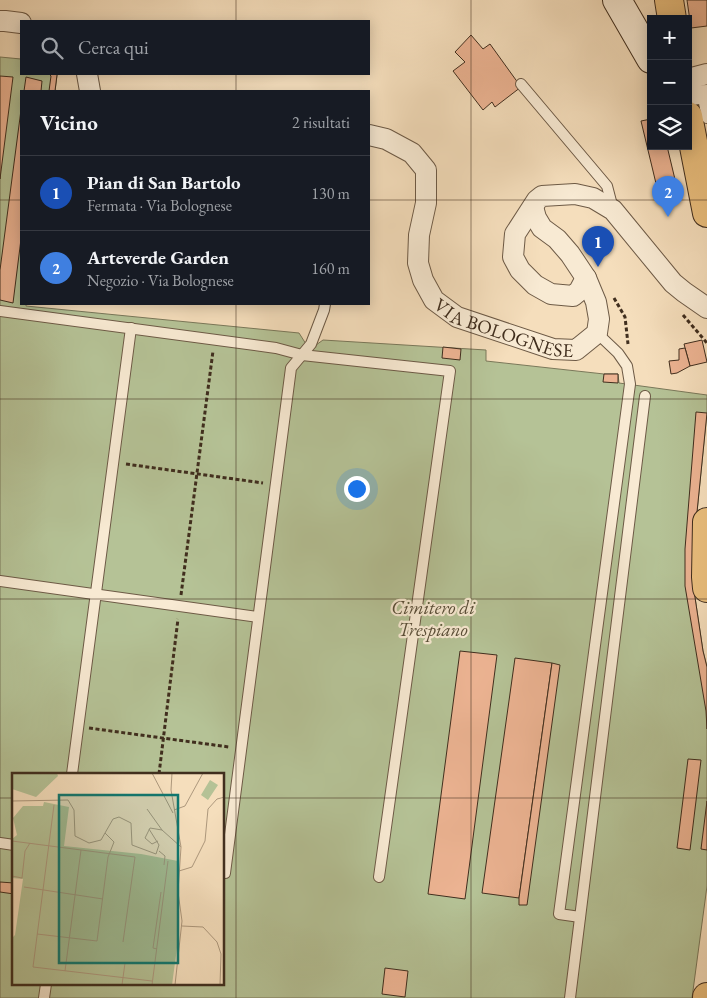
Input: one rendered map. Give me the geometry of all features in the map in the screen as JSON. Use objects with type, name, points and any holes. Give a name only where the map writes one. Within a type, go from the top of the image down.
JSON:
[{"type":"main road","points":[[670,0],[672,15]]},
{"type":"main road","points":[[693,122],[703,170],[707,213]]},
{"type":"main road","points":[[707,522],[707,588]]},
{"type":"street","points":[[617,0],[647,52]]},
{"type":"street","points":[[0,21],[20,23]]},
{"type":"street","points":[[692,77],[707,74]]},
{"type":"street","points":[[87,75],[90,90]]},
{"type":"street","name":"VIA BOLOGNESE","points":[[370,135],[386,139],[412,153],[426,170],[426,203],[419,235],[418,263],[423,280],[434,300],[458,317],[553,349],[576,350],[597,333],[599,319],[596,302],[586,278],[557,239],[542,228],[536,218],[533,207]]},
{"type":"street","name":"VIA BOLOGNESE","points":[[586,278],[579,291],[573,296],[551,294],[535,285],[520,270],[513,257],[515,234],[536,200],[542,196],[575,194],[594,198],[613,210],[673,283],[707,308]]},
{"type":"lane","points":[[521,84],[607,186],[613,210]]},
{"type":"lane","points":[[692,91],[707,90]]},
{"type":"lane","points":[[692,100],[703,98],[693,122]]},
{"type":"lane","points":[[225,873],[291,368],[311,344],[325,305]]},
{"type":"lane","points":[[0,310],[276,348],[302,355],[450,371],[379,877]]},
{"type":"lane","points":[[72,773],[130,328]]},
{"type":"lane","points":[[580,917],[559,914],[630,384],[627,366],[618,353],[597,333]]},
{"type":"lane","points":[[570,998],[645,396]]},
{"type":"lane","points":[[0,581],[258,617]]},
{"type":"path","points":[[159,773],[215,340]]},
{"type":"path","points":[[113,462],[276,484]]},
{"type":"path","points":[[78,727],[241,748]]},
{"type":"green space","name":"Cimitero di Trespiano","points":[[0,57],[20,59],[20,75],[57,75],[55,90],[20,90],[20,305],[299,333],[306,344],[316,345],[323,340],[486,350],[486,361],[618,374],[619,383],[707,395],[695,532],[693,584],[707,667],[707,886],[692,998],[0,998]]},
{"type":"building","points":[[687,0],[707,0],[707,26],[692,28],[692,15],[689,15]]},
{"type":"building","points":[[471,35],[483,49],[490,44],[521,87],[495,107],[492,102],[483,110],[453,71],[465,62],[455,52]]},
{"type":"building","points":[[57,75],[55,90],[49,90],[51,76]]},
{"type":"building","points":[[0,76],[13,77],[0,179]]},
{"type":"building","points":[[26,77],[42,81],[41,90],[24,90]]},
{"type":"building","points":[[20,118],[20,247],[13,303],[0,300],[0,270]]},
{"type":"building","points":[[647,120],[647,146],[641,121]]},
{"type":"building","points":[[648,150],[668,150],[678,192],[659,196]]},
{"type":"building","points":[[702,340],[707,362],[690,366],[684,344]]},
{"type":"building","points":[[443,347],[461,349],[460,360],[442,358]]},
{"type":"building","points":[[685,348],[690,366],[671,374],[669,361],[679,360],[679,349]]},
{"type":"building","points":[[604,374],[618,374],[618,383],[603,382]]},
{"type":"building","points":[[696,412],[707,413],[695,532],[693,584],[707,667],[707,729],[706,711],[685,586],[685,549]]},
{"type":"building","points":[[460,651],[497,655],[465,899],[428,894]]},
{"type":"building","points":[[515,658],[552,663],[519,898],[482,893]]},
{"type":"building","points":[[552,663],[560,665],[527,905],[519,905],[519,898]]},
{"type":"building","points":[[688,759],[701,760],[690,850],[677,848]]},
{"type":"building","points":[[707,801],[707,850],[701,849]]},
{"type":"building","points":[[0,882],[12,883],[12,894],[0,892]]},
{"type":"building","points":[[385,968],[408,971],[405,997],[382,994]]},
{"type":"place","name":"Arteverde Garden","points":[[668,217]]},
{"type":"place","name":"Pian di San Bartolo","points":[[598,267]]}]
